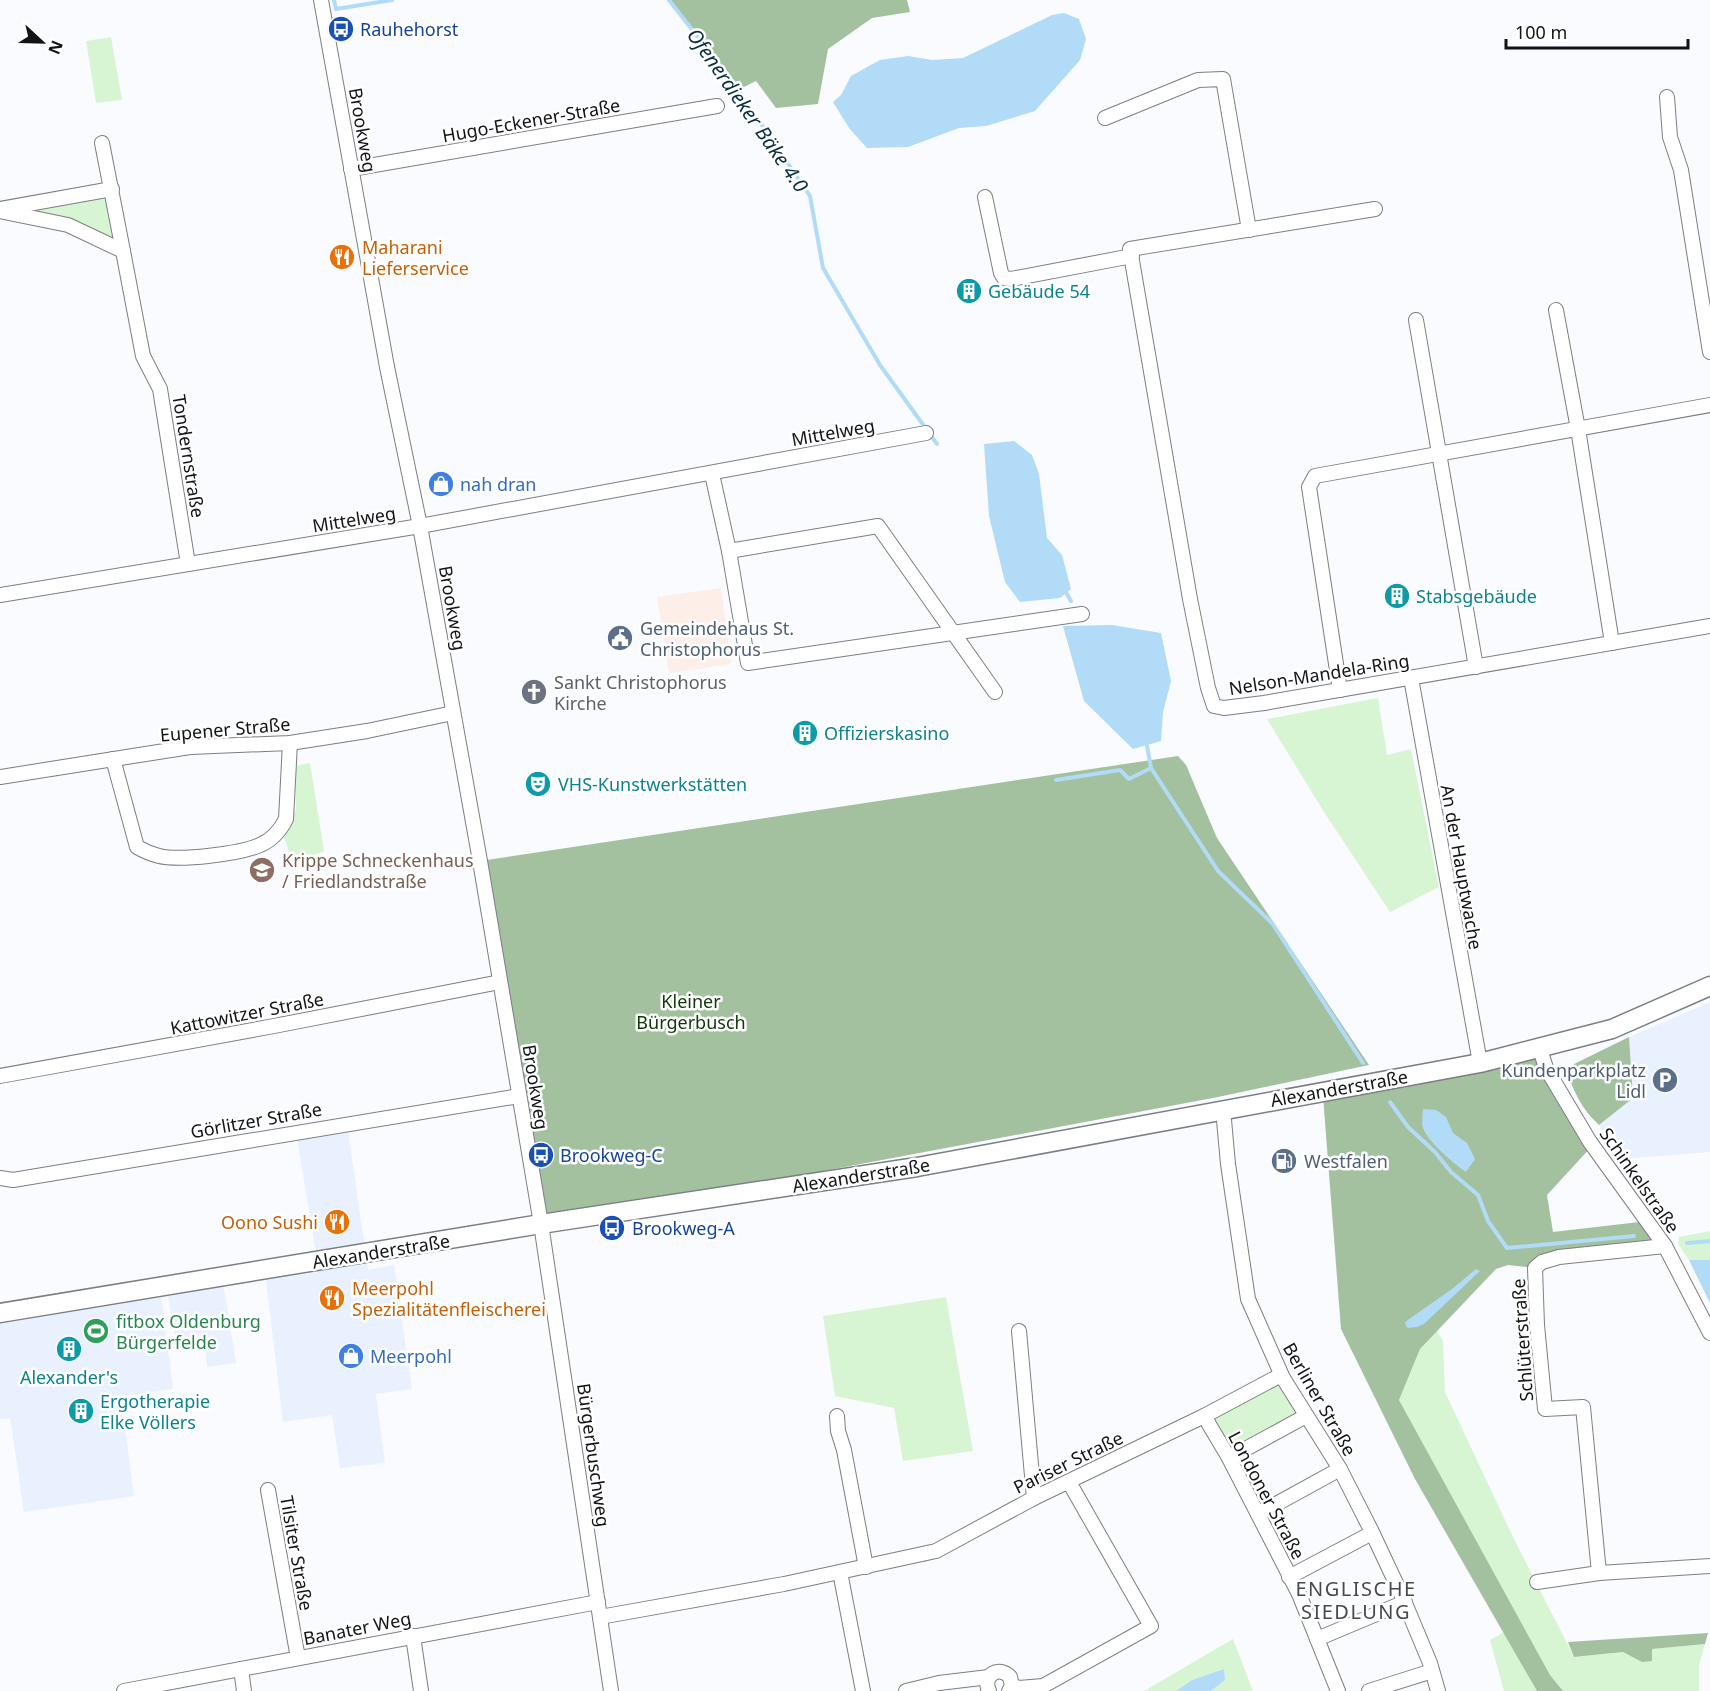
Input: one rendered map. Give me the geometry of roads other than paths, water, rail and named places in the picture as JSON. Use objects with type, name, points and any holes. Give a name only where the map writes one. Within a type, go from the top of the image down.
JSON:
[{"type":"main road","name":"Alexanderstraße","points":[[0,1313],[541,1224],[917,1167],[1480,1063],[1612,1029],[1710,986]]},
{"type":"street","name":"Brookweg","points":[[321,0],[387,367],[420,526],[541,1224]]},
{"type":"street","points":[[1105,118],[1198,80],[1223,79],[1248,230]]},
{"type":"street","points":[[1667,97],[1670,137],[1681,170],[1710,352]]},
{"type":"street","name":"Hugo-Eckener-Straße","points":[[351,169],[717,106]]},
{"type":"street","name":"Tondernstraße","points":[[102,143],[143,356],[160,389],[188,564]]},
{"type":"street","points":[[0,210],[112,189]]},
{"type":"street","points":[[985,197],[1001,273],[1004,278],[1011,279],[1248,230],[1375,209]]},
{"type":"street","points":[[0,210],[68,225],[123,251]]},
{"type":"street","name":"Nelson-Mandela-Ring","points":[[1131,253],[1191,599],[1208,688],[1214,706],[1224,708],[1340,690],[1710,626]]},
{"type":"street","points":[[1556,310],[1578,429],[1612,643]]},
{"type":"street","points":[[1416,320],[1476,667]]},
{"type":"street","points":[[1340,690],[1309,487],[1315,476],[1710,405]]},
{"type":"street","name":"Mittelweg","points":[[0,595],[420,526],[926,433]]},
{"type":"street","points":[[712,474],[721,508],[748,663],[1082,614]]},
{"type":"street","points":[[729,551],[878,526],[995,692]]},
{"type":"street","name":"An der Hauptwache","points":[[1410,678],[1480,1063]]},
{"type":"street","name":"Eupener Straße","points":[[0,777],[190,747],[290,742],[367,731],[453,713]]},
{"type":"street","points":[[113,759],[137,847],[160,857],[237,853],[261,845],[275,836],[286,819],[290,742]]},
{"type":"street","name":"Kattowitzer Straße","points":[[0,1076],[500,982]]},
{"type":"street","name":"Schinkelstraße","points":[[1540,1049],[1546,1068],[1592,1146],[1665,1246],[1710,1333]]},
{"type":"street","name":"Görlitzer Straße","points":[[0,1178],[13,1180],[519,1096]]},
{"type":"street","name":"Berliner Straße","points":[[1223,1109],[1228,1164],[1248,1299],[1281,1375],[1340,1469],[1372,1533],[1405,1602],[1438,1691]]},
{"type":"street","name":"Bürgerbuschweg","points":[[541,1224],[611,1691]]},
{"type":"street","name":"Schlüterstraße","points":[[1599,1573],[1583,1407],[1545,1409],[1534,1268],[1542,1262],[1559,1257],[1665,1246]]},
{"type":"street","points":[[1019,1331],[1034,1498]]},
{"type":"street","name":"Pariser Straße","points":[[600,1617],[866,1568],[936,1551],[1034,1498],[1204,1416],[1281,1375]]},
{"type":"street","points":[[837,1416],[838,1431],[844,1450],[866,1568]]},
{"type":"street","name":"Londoner Straße","points":[[1204,1416],[1229,1458],[1299,1594],[1338,1691]]},
{"type":"street","points":[[1229,1458],[1306,1416]]},
{"type":"street","points":[[1258,1514],[1340,1469]]},
{"type":"street","points":[[906,1691],[939,1683],[989,1684],[995,1672],[1004,1672],[1010,1677],[1011,1688],[1043,1686],[1152,1626],[1069,1482]]},
{"type":"street","name":"Tilsiter Straße","points":[[268,1490],[298,1659]]},
{"type":"street","points":[[1289,1577],[1372,1533]]},
{"type":"street","points":[[1537,1582],[1599,1573],[1710,1566]]},
{"type":"street","points":[[840,1572],[863,1691]]},
{"type":"street","name":"Banater Weg","points":[[124,1691],[598,1602]]},
{"type":"street","points":[[1317,1639],[1405,1602]]},
{"type":"street","points":[[413,1636],[421,1691]]},
{"type":"street","points":[[241,1669],[244,1691]]},
{"type":"street","points":[[1369,1691],[1432,1671]]},
{"type":"water","points":[[1064,13],[1079,19],[1086,39],[1080,60],[1035,111],[986,126],[959,128],[908,147],[867,148],[849,128],[833,102],[841,95],[851,76],[880,60],[908,56],[932,60],[963,58],[1052,15]]},
{"type":"water","points":[[1014,441],[1032,455],[1039,474],[1047,538],[1062,555],[1071,589],[1060,598],[1020,602],[1005,582],[989,516],[984,444]]},
{"type":"water","points":[[1112,625],[1161,633],[1171,681],[1163,712],[1161,741],[1133,749],[1084,701],[1063,626]]},
{"type":"water","points":[[1423,1109],[1436,1110],[1446,1117],[1453,1133],[1467,1143],[1475,1159],[1466,1172],[1430,1140],[1422,1124]]},
{"type":"water","points":[[1689,1260],[1710,1260],[1710,1303]]},
{"type":"water","points":[[1476,1269],[1480,1271],[1424,1324],[1408,1328],[1406,1326],[1405,1322]]},
{"type":"water","points":[[1224,1669],[1225,1680],[1211,1691],[1176,1691],[1192,1680]]},
{"type":"waterway","name":"Ofenerdieker Bäke 4.0","points":[[334,0],[336,9],[392,0]]},
{"type":"waterway","name":"Ofenerdieker Bäke 4.0","points":[[669,0],[730,78],[810,196],[823,268],[880,365],[937,444]]},
{"type":"waterway","points":[[1064,589],[1071,601]]},
{"type":"waterway","points":[[1146,740],[1151,768],[1218,871],[1272,923],[1363,1063]]},
{"type":"waterway","points":[[1056,780],[1120,770],[1129,779],[1151,768]]},
{"type":"waterway","points":[[1390,1102],[1408,1127],[1435,1152],[1451,1172],[1478,1195],[1488,1221],[1507,1248],[1634,1236]]},
{"type":"waterway","points":[[1687,1243],[1710,1241]]},
{"type":"place","name":"Rauhehorst","points":[[341,29]]},
{"type":"place","name":"Maharani Lieferservice","points":[[342,257]]},
{"type":"place","name":"Gebäude 54","points":[[969,291]]},
{"type":"place","name":"nah dran","points":[[441,484]]},
{"type":"place","name":"Stabsgebäude","points":[[1397,596]]},
{"type":"place","name":"Gemeindehaus St. Christophorus","points":[[620,638]]},
{"type":"place","name":"Sankt Christophorus Kirche","points":[[534,692]]},
{"type":"place","name":"Offizierskasino","points":[[805,733]]},
{"type":"place","name":"VHS-Kunstwerkstätten","points":[[538,784]]},
{"type":"place","name":"Krippe Schneckenhaus / Friedlandstraße","points":[[262,870]]},
{"type":"place","name":"Kundenparkplatz Lidl","points":[[1665,1080]]},
{"type":"place","name":"Brookweg-C","points":[[541,1155]]},
{"type":"place","name":"Westfalen","points":[[1284,1161]]},
{"type":"place","name":"Oono Sushi","points":[[337,1222]]},
{"type":"place","name":"Brookweg-A","points":[[612,1228]]},
{"type":"place","name":"Meerpohl Spezialitätenfleischerei","points":[[332,1298]]},
{"type":"place","name":"fitbox Oldenburg Bürgerfelde","points":[[96,1331]]},
{"type":"place","name":"Alexander's","points":[[69,1349]]},
{"type":"place","name":"Meerpohl","points":[[351,1356]]},
{"type":"place","name":"Ergotherapie Elke Völlers","points":[[81,1411]]},
{"type":"district","name":"ENGLISCHE SIEDLUNG","points":[[1356,1600]]},
{"type":"park label","name":"Kleiner Bürgerbusch","points":[[691,1011]]}]
